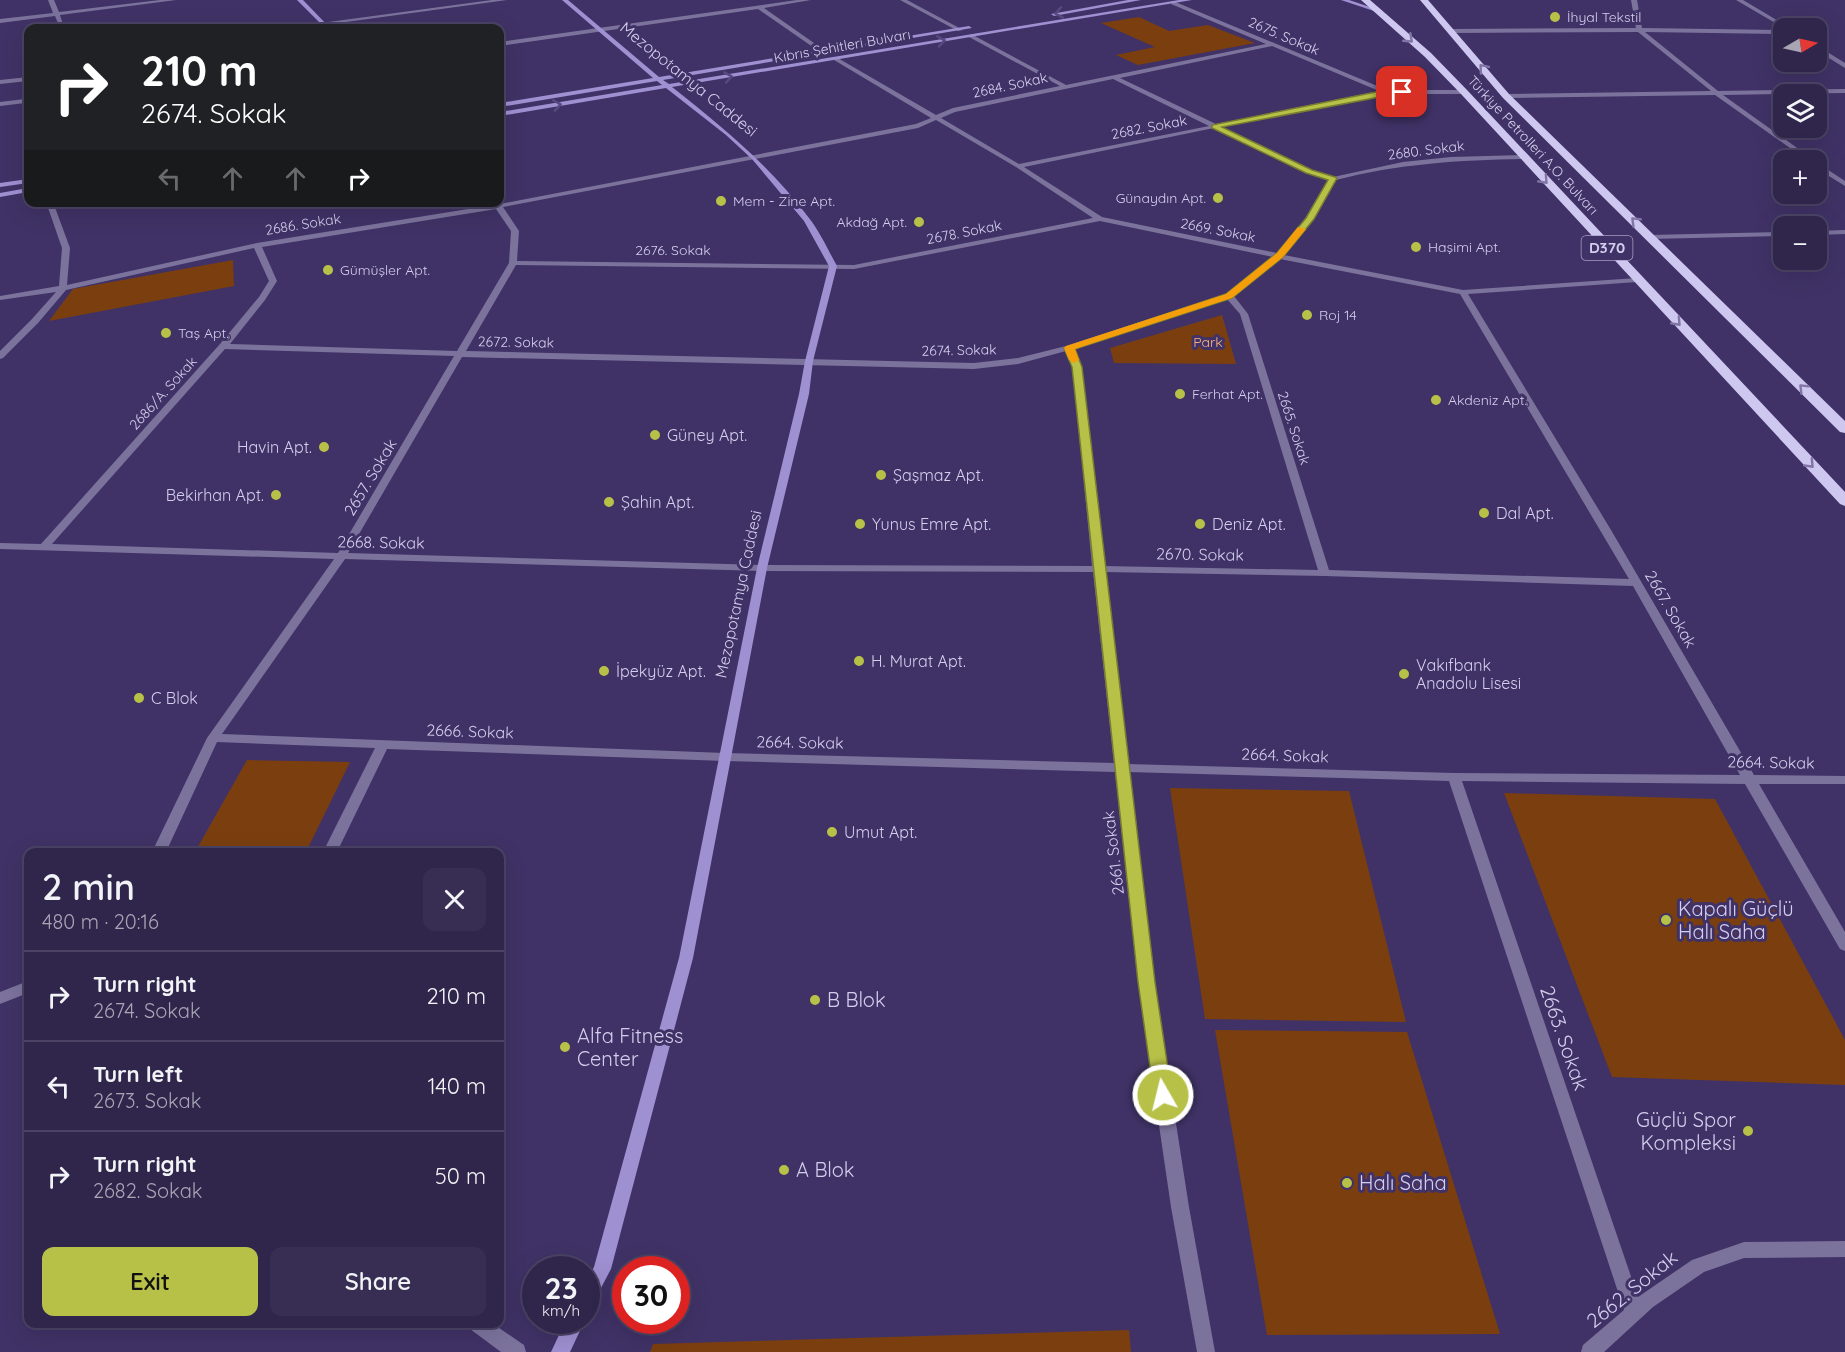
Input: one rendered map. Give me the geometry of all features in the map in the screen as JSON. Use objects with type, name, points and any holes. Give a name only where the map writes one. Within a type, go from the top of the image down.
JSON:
[{"type":"highway","name":"Türkiye Petrolleri A.O. Bulvarı","points":[[1365,0],[1464,92],[1845,501]]},
{"type":"highway","name":"Türkiye Petrolleri A.O. Bulvarı","points":[[1424,0],[1506,96],[1845,429]]},
{"type":"street","points":[[51,0],[61,24]]},
{"type":"street","points":[[0,21],[172,0]]},
{"type":"street","points":[[300,0],[324,24]]},
{"type":"street","points":[[340,24],[504,0]]},
{"type":"street","name":"Mezopotamya Caddesi","points":[[565,0],[598,30],[728,134],[754,158],[807,220],[833,266],[808,361],[804,394],[762,568],[686,958],[600,1273]]},
{"type":"street","points":[[749,0],[822,51]]},
{"type":"street","points":[[504,43],[808,0]]},
{"type":"street","points":[[903,0],[960,30]]},
{"type":"street","points":[[1049,15],[1138,0]]},
{"type":"street","name":"Kıbrıs Şehitleri Bulvarı","points":[[504,113],[1189,0]]},
{"type":"street","points":[[1344,0],[1379,11]]},
{"type":"street","points":[[1634,0],[1639,30],[1718,94],[1797,150]]},
{"type":"street","points":[[1739,0],[1773,19]]},
{"type":"street","name":"2675. Sokak","points":[[1173,3],[1386,92]]},
{"type":"street","name":"Kıbrıs Şehitleri Bulvarı","points":[[504,104],[982,26]]},
{"type":"street","points":[[1452,31],[1773,32]]},
{"type":"street","points":[[970,36],[1064,86]]},
{"type":"street","name":"2684. Sokak","points":[[754,158],[918,126],[953,110],[1274,44]]},
{"type":"street","points":[[1827,54],[1845,66]]},
{"type":"street","name":"2669. Sokak","points":[[836,58],[938,117],[1100,219],[1463,292],[1637,280]]},
{"type":"street","points":[[1114,77],[1309,172],[1333,178]]},
{"type":"street","points":[[0,82],[24,79]]},
{"type":"street","name":"2682. Sokak","points":[[1018,166],[1386,92],[1464,92]]},
{"type":"street","points":[[1506,96],[1845,92]]},
{"type":"street","points":[[0,105],[24,101]]},
{"type":"street","name":"2680. Sokak","points":[[1333,178],[1422,161],[1465,157],[1523,157]]},
{"type":"street","name":"2686. Sokak","points":[[504,203],[754,158]]},
{"type":"street","points":[[1827,172],[1845,184]]},
{"type":"street","name":"2674. Sokak","points":[[808,361],[974,366],[1018,361],[1069,348],[1229,296],[1280,255],[1310,219],[1333,178]]},
{"type":"street","points":[[0,185],[24,182]]},
{"type":"street","points":[[0,195],[24,191]]},
{"type":"street","points":[[0,356],[35,321],[63,288],[66,248],[51,207]]},
{"type":"street","name":"2686. Sokak","points":[[0,298],[63,288],[257,245],[479,207]]},
{"type":"street","name":"2657. Sokak","points":[[161,848],[213,738],[340,558],[462,354],[513,263],[514,231],[499,207]]},
{"type":"street","name":"2678. Sokak","points":[[833,266],[877,264],[1100,219]]},
{"type":"street","points":[[1827,233],[1845,232]]},
{"type":"street","points":[[1650,237],[1773,234]]},
{"type":"street","name":"2686/A. Sokak","points":[[43,548],[223,346],[262,298],[273,280],[257,245]]},
{"type":"street","name":"2676. Sokak","points":[[513,263],[833,266]]},
{"type":"street","name":"2667. Sokak","points":[[1463,292],[1751,778],[1845,945]]},
{"type":"street","name":"2665. Sokak","points":[[1229,296],[1244,314],[1325,573]]},
{"type":"street","name":"2672. Sokak","points":[[223,346],[462,354],[808,361]]},
{"type":"street","name":"2661. Sokak","points":[[1069,348],[1077,367],[1146,982],[1180,1207],[1206,1352]]},
{"type":"street","name":"2668. Sokak","points":[[0,546],[340,558],[762,568]]},
{"type":"street","name":"2670. Sokak","points":[[762,568],[1098,569],[1325,573],[1636,583]]},
{"type":"street","name":"2666. Sokak","points":[[213,738],[725,757]]},
{"type":"street","points":[[332,848],[382,744]]},
{"type":"street","name":"2664. Sokak","points":[[725,757],[1454,777],[1845,780]]},
{"type":"street","name":"2663. Sokak","points":[[1454,777],[1634,1313]]},
{"type":"street","points":[[0,998],[24,989]]},
{"type":"street","name":"2662. Sokak","points":[[1590,1352],[1634,1313],[1698,1266],[1744,1250],[1845,1249]]},
{"type":"street","points":[[484,1328],[517,1352]]},
{"type":"street","points":[[560,1352],[569,1334]]},
{"type":"green space","points":[[1139,17],[1169,31],[1208,25],[1255,43],[1138,65],[1116,55],[1155,47],[1101,23]]},
{"type":"green space","points":[[233,260],[234,286],[49,321],[73,289]]},
{"type":"green space","name":"Park","points":[[1222,315],[1236,364],[1114,363],[1110,348]]},
{"type":"green space","points":[[247,760],[350,762],[308,848],[197,848]]},
{"type":"green space","points":[[1170,788],[1349,791],[1406,1022],[1205,1019]]},
{"type":"green space","name":"Kapalı Güçlü Halı Saha","points":[[1504,793],[1715,799],[1845,1040],[1845,1085],[1612,1077]]},
{"type":"green space","name":"Halı Saha","points":[[1215,1030],[1407,1032],[1500,1334],[1267,1335]]},
{"type":"green space","points":[[1129,1330],[1131,1352],[650,1352],[653,1344]]},
{"type":"slow traffic","points":[[1074,360],[1069,348],[1229,296],[1280,255],[1301,229]]},
{"type":"place","name":"İhyal Tekstil","points":[[1555,17]]},
{"type":"place","name":"Günaydın Apt.","points":[[1218,198]]},
{"type":"place","name":"Mem - Zine Apt.","points":[[721,201]]},
{"type":"place","name":"Akdağ Apt.","points":[[919,222]]},
{"type":"place","name":"Haşimi Apt.","points":[[1416,247]]},
{"type":"place","name":"Gümüşler Apt.","points":[[328,270]]},
{"type":"place","name":"Roj 14","points":[[1307,315]]},
{"type":"place","name":"Taş Apt.","points":[[166,333]]},
{"type":"place","name":"Ferhat Apt.","points":[[1180,394]]},
{"type":"place","name":"Akdeniz Apt.","points":[[1436,400]]},
{"type":"place","name":"Güney Apt.","points":[[655,435]]},
{"type":"place","name":"Havin Apt.","points":[[324,447]]},
{"type":"place","name":"Şaşmaz Apt.","points":[[881,475]]},
{"type":"place","name":"Bekirhan Apt.","points":[[276,495]]},
{"type":"place","name":"Şahin Apt.","points":[[609,502]]},
{"type":"place","name":"Dal Apt.","points":[[1484,513]]},
{"type":"place","name":"Yunus Emre Apt.","points":[[860,524]]},
{"type":"place","name":"Deniz Apt.","points":[[1200,524]]},
{"type":"place","name":"H. Murat Apt.","points":[[859,661]]},
{"type":"place","name":"İpekyüz Apt.","points":[[604,671]]},
{"type":"place","name":"Vakıfbank Anadolu Lisesi","points":[[1404,674]]},
{"type":"place","name":"C Blok","points":[[139,698]]},
{"type":"place","name":"Umut Apt.","points":[[832,832]]},
{"type":"place","name":"Kapalı Güçlü Halı Saha","points":[[1666,920]]},
{"type":"place","name":"B Blok","points":[[815,1000]]},
{"type":"place","name":"Alfa Fitness Center","points":[[565,1047]]},
{"type":"place","name":"Güçlü Spor Kompleksi","points":[[1748,1131]]},
{"type":"place","name":"A Blok","points":[[784,1170]]},
{"type":"place","name":"Halı Saha","points":[[1347,1183]]},
{"type":"route","points":[[1163,1095],[1146,982],[1077,367],[1069,348],[1229,296],[1280,255],[1310,219],[1333,178],[1309,172],[1215,126],[1386,92],[1402,92]]}]
